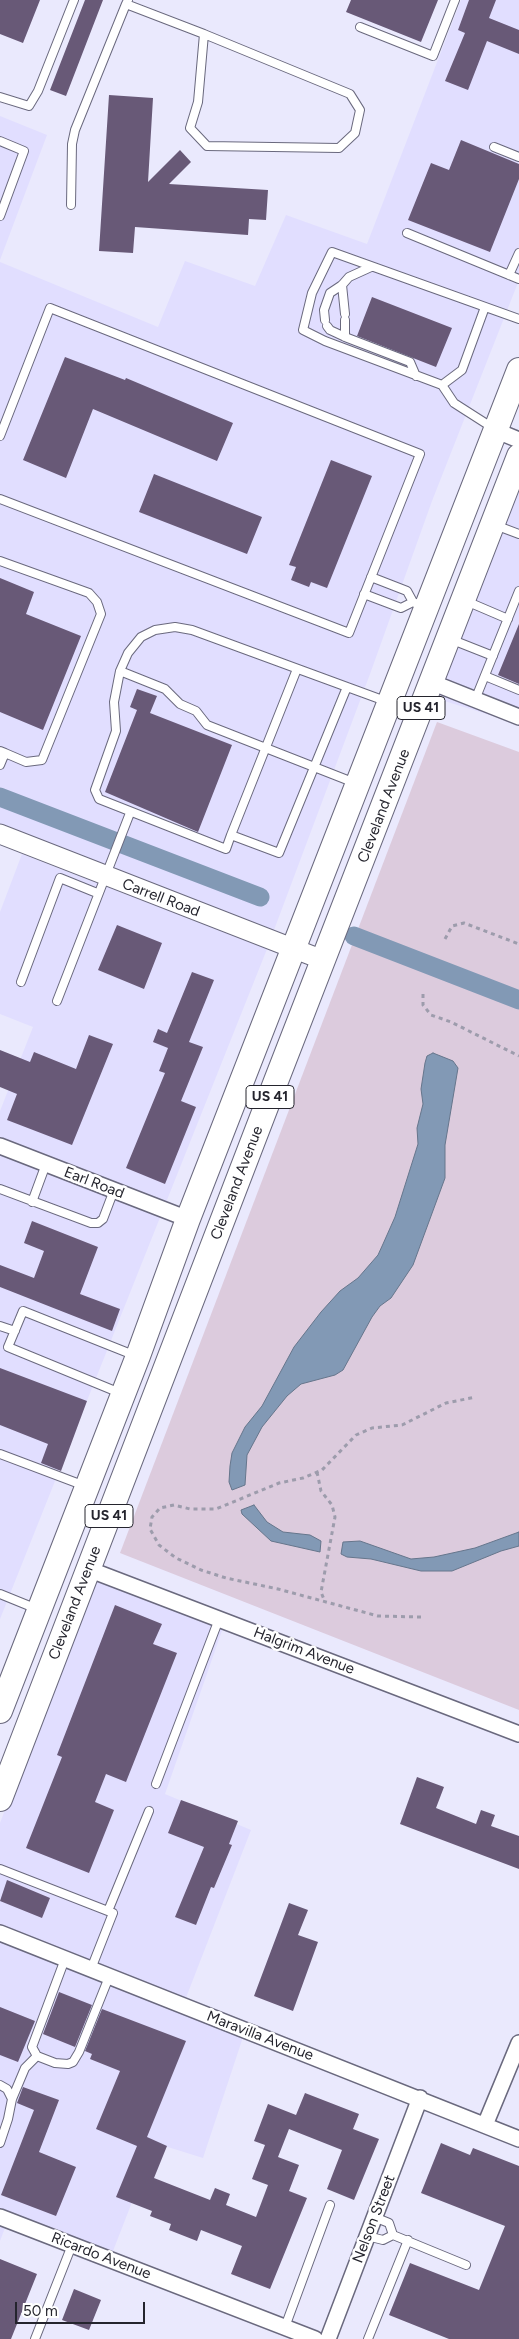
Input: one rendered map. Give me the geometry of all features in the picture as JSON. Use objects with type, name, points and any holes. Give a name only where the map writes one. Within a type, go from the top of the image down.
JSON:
[{"type":"main road","name":"Cleveland Avenue","points":[[0,1711],[138,1356],[188,1219],[390,702],[420,605],[497,431],[519,370]]},
{"type":"main road","name":"Cleveland Avenue","points":[[0,1799],[519,456]]},
{"type":"main road","points":[[87,1487],[82,1525],[88,1569]]},
{"type":"street","points":[[497,431],[519,440]]},
{"type":"street","points":[[431,682],[519,717]]},
{"type":"street","name":"Carrell Road","points":[[0,834],[323,960]]},
{"type":"street","name":"Earl Road","points":[[0,1146],[188,1219]]},
{"type":"street","name":"Halgrim Avenue","points":[[88,1569],[519,1734]]},
{"type":"street","name":"Maravilla Avenue","points":[[0,1933],[420,2098],[519,2139]]},
{"type":"street","points":[[485,2125],[519,2043]]},
{"type":"street","name":"Nelson Street","points":[[328,2339],[420,2098]]},
{"type":"street","name":"Ricardo Avenue","points":[[0,2217],[315,2339]]},
{"type":"lane","points":[[0,97],[29,106],[38,91],[74,0]]},
{"type":"lane","points":[[360,27],[433,56],[454,0]]},
{"type":"lane","points":[[71,205],[72,144],[75,130],[127,2],[350,94],[360,110],[355,133],[339,148],[207,146],[190,128],[198,102],[204,34]]},
{"type":"lane","points":[[0,141],[24,151],[0,216]]},
{"type":"lane","points":[[494,147],[519,157]]},
{"type":"lane","points":[[406,232],[519,279]]},
{"type":"lane","points":[[497,431],[454,403],[442,385],[325,341],[303,330],[312,293],[332,252],[519,319]]},
{"type":"lane","points":[[509,275],[519,253]]},
{"type":"lane","points":[[371,267],[349,277],[342,285],[330,293],[324,310],[326,323],[330,330],[344,337],[410,362],[416,376]]},
{"type":"lane","points":[[342,285],[345,317],[344,337]]},
{"type":"lane","points":[[442,385],[462,370],[485,307]]},
{"type":"lane","points":[[0,436],[50,308],[420,454],[349,633],[0,499]]},
{"type":"lane","points":[[492,524],[519,534]]},
{"type":"lane","points":[[0,561],[89,593],[98,602],[101,614],[42,760],[26,762],[2,752],[0,765]]},
{"type":"lane","points":[[371,577],[407,591],[420,605]]},
{"type":"lane","points":[[475,700],[519,592]]},
{"type":"lane","points":[[364,594],[402,608],[420,605]]},
{"type":"lane","points":[[463,600],[508,619]]},
{"type":"lane","points":[[297,669],[226,848],[99,800],[95,790],[116,732],[114,702],[120,671],[128,653],[140,637],[155,630],[175,627],[192,630],[390,702]]},
{"type":"lane","points":[[448,638],[493,656]]},
{"type":"lane","points":[[120,671],[165,689],[180,704],[196,711],[208,725],[358,784]]},
{"type":"lane","points":[[484,676],[519,690]]},
{"type":"lane","points":[[231,835],[279,853],[347,687]]},
{"type":"lane","points":[[57,1001],[97,893],[130,813]]},
{"type":"lane","points":[[21,982],[60,878],[97,893]]},
{"type":"lane","points":[[32,1202],[46,1164]]},
{"type":"lane","points":[[0,1189],[91,1223],[103,1219],[114,1190]]},
{"type":"lane","points":[[123,1394],[8,1347],[23,1312],[138,1356]]},
{"type":"lane","points":[[0,1326],[15,1331]]},
{"type":"lane","points":[[0,1454],[87,1487]]},
{"type":"lane","points":[[0,1594],[39,1610]]},
{"type":"lane","points":[[156,1784],[219,1619]]},
{"type":"lane","points":[[108,1911],[149,1811]]},
{"type":"lane","points":[[0,1869],[113,1913],[91,1970]]},
{"type":"lane","points":[[65,1959],[32,2047],[37,2056],[55,2063],[68,2064],[74,2062],[80,2052],[110,1977]]},
{"type":"lane","points":[[0,2143],[12,2099],[25,2068],[37,2056]]},
{"type":"lane","points":[[0,2085],[7,2089],[12,2099]]},
{"type":"lane","points":[[285,2327],[330,2205]]},
{"type":"lane","points":[[374,2217],[388,2224],[393,2235]]},
{"type":"lane","points":[[367,2236],[383,2240],[393,2235],[466,2264]]},
{"type":"lane","points":[[368,2339],[408,2240]]},
{"type":"lane","points":[[34,2339],[72,2245]]},
{"type":"path","points":[[445,939],[452,926],[464,923],[519,944]]},
{"type":"path","points":[[423,994],[423,1005],[431,1014],[452,1022],[519,1056]]},
{"type":"path","points":[[421,1617],[378,1616],[278,1588],[226,1578],[201,1570],[176,1558],[159,1545],[150,1530],[152,1517],[160,1508],[174,1505],[190,1509],[216,1509],[272,1485],[304,1478],[322,1470],[356,1434],[372,1428],[402,1425],[446,1403],[476,1398]]},
{"type":"path","points":[[317,1472],[321,1491],[332,1505],[335,1516],[321,1592],[325,1602]]},
{"type":"shaded area","points":[[461,0],[519,0],[519,280],[432,501],[370,674],[274,930],[0,824],[0,262],[158,327],[185,261],[255,286],[286,215],[367,244]]},
{"type":"shaded area","points":[[0,116],[47,135],[0,260]]},
{"type":"shaded area","points":[[519,489],[519,724],[438,699]]},
{"type":"shaded area","points":[[437,722],[519,752],[519,1710],[120,1553]]},
{"type":"shaded area","points":[[22,854],[267,949],[0,1619],[0,1111],[33,1027],[0,1014],[0,912]]},
{"type":"shaded area","points":[[433,1053],[453,1061],[458,1068],[445,1145],[445,1178],[413,1265],[391,1298],[380,1306],[372,1317],[343,1370],[335,1375],[301,1384],[287,1396],[262,1427],[247,1455],[245,1485],[232,1490],[229,1482],[232,1453],[245,1427],[262,1406],[294,1347],[340,1291],[358,1278],[378,1255],[395,1217],[418,1144],[417,1128],[423,1104],[421,1089],[425,1063],[427,1056]]},
{"type":"shaded area","points":[[254,1505],[267,1522],[283,1532],[310,1535],[321,1541],[320,1552],[271,1541],[242,1514],[241,1510]]},
{"type":"shaded area","points":[[519,1532],[519,1546],[501,1551],[452,1571],[421,1571],[371,1559],[347,1557],[341,1554],[343,1542],[360,1541],[411,1559],[434,1557],[475,1548]]},
{"type":"shaded area","points":[[98,1574],[225,1622],[165,1794],[251,1830],[182,2008],[244,2034],[203,2158],[155,2143],[113,2251],[9,2217],[0,2241],[0,1823],[67,1646]]},
{"type":"building","points":[[0,0],[40,0],[23,43],[0,34]]},
{"type":"building","points":[[85,0],[103,0],[66,96],[50,90]]},
{"type":"building","points":[[351,0],[438,0],[421,42],[346,12]]},
{"type":"building","points":[[469,0],[496,0],[489,18],[519,30],[519,54],[487,41],[468,90],[445,81],[465,33],[458,30]]},
{"type":"building","points":[[109,95],[153,98],[148,182],[180,150],[191,162],[169,184],[268,190],[266,220],[249,219],[248,235],[135,227],[133,253],[99,251]]},
{"type":"building","points":[[461,140],[519,164],[519,179],[490,252],[408,220],[431,163],[449,170]]},
{"type":"building","points":[[372,297],[452,328],[436,367],[357,336]]},
{"type":"building","points":[[65,357],[125,380],[126,378],[233,423],[217,461],[93,409],[66,478],[23,460]]},
{"type":"building","points":[[331,460],[372,476],[327,588],[311,582],[309,587],[291,580],[296,567],[289,565]]},
{"type":"building","points":[[154,474],[262,517],[247,554],[139,512]]},
{"type":"building","points":[[0,578],[34,592],[26,614],[81,636],[43,730],[0,712]]},
{"type":"building","points":[[519,624],[519,684],[498,675]]},
{"type":"building","points":[[137,689],[157,696],[150,713],[232,745],[198,832],[105,792],[137,710],[130,707]]},
{"type":"building","points":[[117,925],[162,943],[144,989],[98,970]]},
{"type":"building","points":[[192,972],[214,980],[189,1042],[203,1047],[181,1101],[196,1107],[165,1184],[126,1168],[165,1073],[159,1071],[168,1048],[153,1042],[158,1029],[167,1033]]},
{"type":"building","points":[[89,1035],[113,1044],[72,1145],[7,1120],[17,1094],[0,1087],[0,1050],[30,1062],[34,1052],[76,1069]]},
{"type":"building","points":[[32,1221],[98,1247],[80,1294],[120,1309],[112,1331],[0,1287],[0,1265],[34,1278],[44,1251],[24,1243]]},
{"type":"building","points":[[0,1368],[87,1401],[61,1471],[41,1463],[48,1444],[0,1425]]},
{"type":"building","points":[[115,1605],[162,1624],[153,1644],[177,1653],[126,1782],[106,1774],[95,1802],[114,1810],[89,1873],[26,1848],[62,1757],[57,1755]]},
{"type":"building","points":[[417,1777],[444,1787],[436,1808],[476,1824],[481,1810],[495,1815],[491,1826],[519,1836],[519,1869],[400,1824]]},
{"type":"building","points":[[181,1800],[238,1821],[229,1844],[232,1845],[214,1888],[211,1887],[196,1925],[175,1917],[204,1847],[168,1833]]},
{"type":"building","points":[[7,1880],[50,1898],[42,1918],[0,1901]]},
{"type":"building","points":[[289,1903],[308,1910],[298,1935],[318,1942],[293,2011],[254,1996]]},
{"type":"building","points":[[59,1992],[92,2005],[75,2047],[43,2034]]},
{"type":"building","points":[[0,2007],[35,2021],[18,2062],[0,2055]]},
{"type":"building","points":[[102,2009],[186,2041],[147,2137],[167,2146],[154,2178],[210,2200],[215,2188],[230,2194],[226,2205],[256,2217],[268,2185],[252,2179],[265,2145],[254,2141],[268,2104],[296,2115],[305,2093],[359,2114],[353,2129],[379,2139],[354,2200],[327,2189],[342,2150],[289,2129],[278,2157],[299,2165],[289,2191],[307,2198],[270,2289],[231,2274],[242,2246],[201,2230],[197,2241],[169,2230],[171,2224],[150,2216],[152,2211],[116,2197],[137,2146],[96,2129],[120,2071],[90,2059],[92,2054],[85,2051]]},
{"type":"building","points":[[23,2087],[59,2100],[39,2152],[76,2167],[56,2216],[1,2195],[34,2110],[17,2103]]},
{"type":"building","points":[[441,2143],[470,2155],[473,2148],[519,2166],[519,2339],[449,2339],[389,2315],[410,2263],[479,2290],[505,2226],[421,2193]]},
{"type":"building","points":[[0,2259],[37,2274],[11,2339],[0,2339]]},
{"type":"building","points":[[74,2289],[101,2300],[89,2330],[62,2320]]},
{"type":"waterway","points":[[0,797],[260,897]]},
{"type":"waterway","points":[[354,936],[519,1000]]}]
